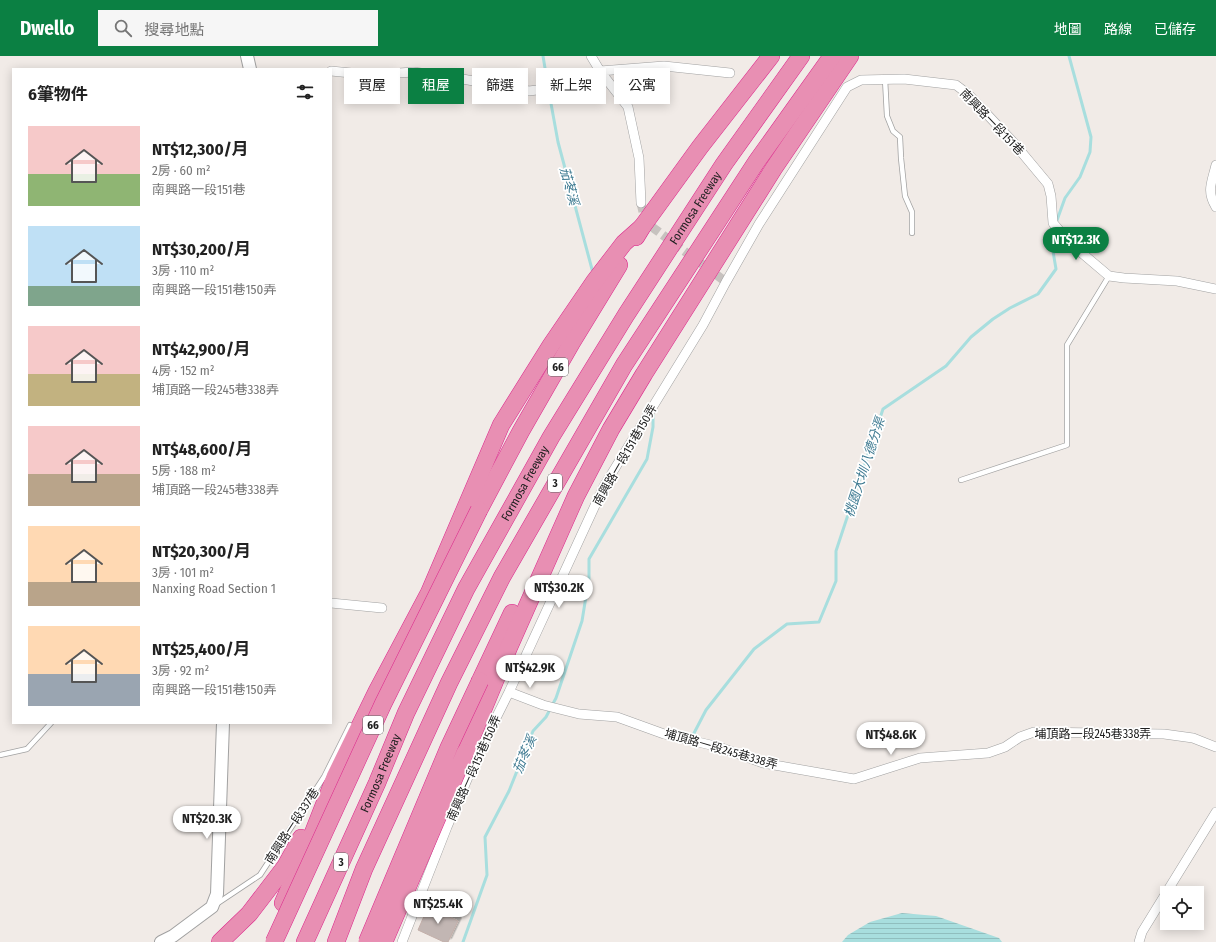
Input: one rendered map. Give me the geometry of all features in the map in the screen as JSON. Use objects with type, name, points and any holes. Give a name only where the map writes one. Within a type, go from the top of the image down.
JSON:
[{"type":"highway","points":[[267,942],[336,777],[377,691],[429,593],[501,425],[551,345],[594,282],[624,243],[642,227],[700,147],[771,56]]},
{"type":"highway","name":"Formosa Freeway","points":[[305,942],[377,783],[406,713],[466,589],[551,438],[626,315],[724,164],[801,56]]},
{"type":"highway","name":"Formosa Freeway","points":[[336,942],[364,869],[396,798],[449,683],[502,577],[624,365],[757,161],[832,56]]},
{"type":"highway","points":[[367,942],[449,748],[532,573],[576,496],[611,429],[644,374],[774,168],[850,56]]},
{"type":"highway","name":"66","points":[[274,942],[383,704],[479,510],[521,431],[572,342],[642,227]]},
{"type":"highway","points":[[384,942],[466,753],[509,647],[576,496]]},
{"type":"highway","points":[[220,942],[249,914],[285,867],[336,777]]},
{"type":"street","points":[[247,56],[250,68]]},
{"type":"street","points":[[591,56],[598,68]]},
{"type":"street","points":[[606,71],[664,66],[730,73]]},
{"type":"street","points":[[332,71],[371,75],[419,73],[446,76],[529,91],[536,90]]},
{"type":"street","points":[[606,79],[628,107],[639,158],[641,203]]},
{"type":"street","name":"南興路一段151巷","points":[[726,282],[759,224],[847,87],[862,80],[904,79],[956,85],[968,94],[1013,142],[1048,184],[1052,196],[1056,226],[1070,243],[1109,276]]},
{"type":"street","points":[[1216,165],[1210,187],[1210,196],[1216,207]]},
{"type":"street","points":[[1109,276],[1177,281],[1216,289]]},
{"type":"street","name":"南興路一段151巷150弄","points":[[402,942],[469,774],[509,692],[604,486],[703,325],[726,282]]},
{"type":"street","points":[[332,603],[382,608]]},
{"type":"street","name":"埔頂路一段245巷338弄","points":[[509,692],[544,705],[579,714],[617,717],[664,734],[719,747],[762,763],[854,779],[920,758],[988,753],[1005,747],[1034,732],[1164,734],[1193,738],[1216,747]]},
{"type":"street","points":[[161,942],[173,936],[212,907],[217,894],[223,724]]},
{"type":"street","points":[[1139,942],[1142,932],[1216,812]]},
{"type":"lane","points":[[885,80],[887,116],[893,130],[900,138],[905,196],[912,212],[912,233]]},
{"type":"lane","points":[[961,480],[1068,446],[1067,346],[1109,276]]},
{"type":"lane","points":[[0,755],[27,749],[50,724]]},
{"type":"lane","name":"南興路一段337巷","points":[[212,907],[260,874],[324,777],[350,725]]},
{"type":"water","points":[[902,913],[936,916],[999,938],[1002,942],[842,942],[848,935],[870,922]]},
{"type":"building","points":[[428,907],[458,921],[448,942],[444,942],[418,930]]},
{"type":"waterway","name":"茄苳溪","points":[[543,56],[545,68]]},
{"type":"waterway","name":"桃園大圳八德分渠","points":[[1056,223],[1065,198],[1080,177],[1090,152],[1091,137],[1069,56]]},
{"type":"waterway","name":"茄苳溪","points":[[551,104],[558,142],[593,273]]},
{"type":"waterway","name":"桃園大圳八德分渠","points":[[692,737],[706,710],[754,649],[787,624],[819,622],[836,581],[836,551],[883,409],[946,366],[971,337],[993,319],[1010,308],[1038,294],[1056,269],[1052,243],[1054,228]]},
{"type":"waterway","name":"茄苳溪","points":[[463,942],[487,875],[485,837],[509,791],[533,731],[546,717],[556,698],[582,621],[589,578],[589,559],[647,459],[653,427],[653,415]]},
{"type":"tunnel","points":[[641,203],[648,224],[726,282]]}]
